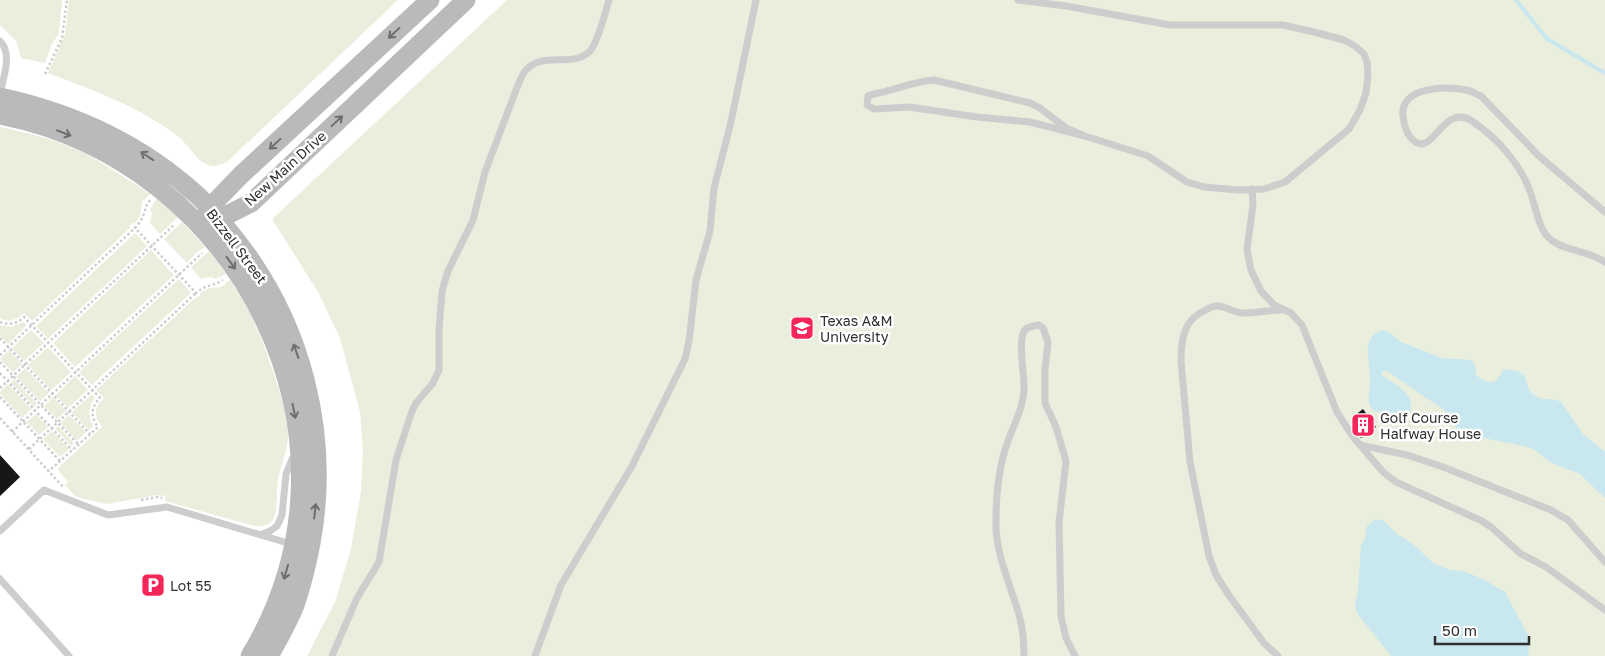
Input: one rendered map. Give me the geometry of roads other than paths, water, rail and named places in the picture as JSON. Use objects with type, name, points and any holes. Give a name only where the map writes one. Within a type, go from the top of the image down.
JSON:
[{"type":"street","name":"New Main Drive","points":[[200,226],[214,213],[241,175],[430,0]]},
{"type":"street","name":"New Main Drive","points":[[214,213],[251,203],[457,3]]},
{"type":"street","name":"Bizzell Street","points":[[0,96],[44,108],[97,128],[147,156],[186,185],[214,213],[240,245],[263,279],[283,317],[296,348],[308,392],[315,433],[318,472],[315,514],[263,632],[250,656]]},
{"type":"street","name":"Bizzell Street","points":[[0,115],[50,128],[98,148],[160,188],[215,242],[250,291],[267,325],[287,380],[297,425],[303,579],[295,604],[269,656]]},
{"type":"street","points":[[186,185],[199,188],[213,188],[241,175]]},
{"type":"street","points":[[240,245],[241,221],[245,210],[251,203]]},
{"type":"lane","points":[[332,656],[357,598],[379,562],[396,460],[412,411],[416,403],[433,383],[439,370],[439,316],[442,291],[448,270],[472,220],[485,172],[518,85],[524,72],[536,62],[579,58],[590,51],[595,42],[609,0]]},
{"type":"lane","points":[[535,656],[561,585],[632,466],[685,359],[696,280],[710,231],[714,188],[731,122],[756,0]]},
{"type":"lane","points":[[1018,0],[1066,6],[1170,25],[1283,25],[1344,40],[1364,54],[1368,62],[1366,93],[1360,110],[1349,129],[1285,182],[1264,189],[1238,190],[1204,187],[1188,182],[1148,156],[1030,122],[909,107],[874,109],[870,108],[866,99],[874,93],[887,92],[922,81],[934,80],[1030,103],[1040,108],[1066,128],[1084,136]]},
{"type":"lane","points":[[0,41],[7,53],[0,96]]},
{"type":"lane","points":[[1605,212],[1540,157],[1480,96],[1470,91],[1436,89],[1416,93],[1403,106],[1404,124],[1408,135],[1414,142],[1419,144],[1429,142],[1438,130],[1452,119],[1465,118],[1479,126],[1503,147],[1513,160],[1530,192],[1541,226],[1550,239],[1562,246],[1597,256],[1605,262]]},
{"type":"lane","points":[[1252,189],[1253,204],[1246,250],[1251,270],[1261,291],[1274,306],[1291,313],[1302,325],[1337,412],[1352,437],[1383,472],[1396,482],[1482,520],[1521,554],[1546,567],[1605,610]]},
{"type":"lane","points":[[1278,656],[1264,643],[1230,598],[1216,575],[1209,556],[1190,462],[1181,344],[1184,332],[1192,318],[1204,310],[1217,306],[1242,313],[1285,310]]},
{"type":"lane","points":[[1024,656],[1020,616],[1000,552],[996,525],[1001,464],[1007,443],[1021,409],[1024,390],[1021,339],[1024,331],[1031,326],[1039,325],[1043,328],[1048,342],[1045,369],[1045,403],[1056,427],[1066,461],[1060,522],[1061,616],[1066,638],[1074,656]]},
{"type":"lane","points":[[260,535],[277,526],[283,508],[286,474],[299,443]]},
{"type":"lane","points":[[1360,445],[1406,455],[1443,467],[1551,510],[1568,520],[1605,562]]},
{"type":"lane","points":[[0,531],[44,490],[108,515],[167,507],[302,546]]},
{"type":"lane","points":[[0,579],[69,656]]},
{"type":"water","points":[[1383,330],[1401,342],[1442,358],[1472,361],[1475,366],[1476,375],[1488,382],[1496,380],[1504,370],[1518,371],[1526,378],[1529,389],[1535,396],[1561,402],[1583,434],[1605,452],[1605,498],[1580,474],[1550,462],[1528,447],[1464,434],[1455,427],[1444,410],[1387,371],[1382,371],[1382,375],[1406,393],[1411,403],[1411,410],[1408,413],[1396,415],[1374,411],[1369,401],[1368,352],[1371,339]]},
{"type":"water","points":[[1375,519],[1384,521],[1434,564],[1450,570],[1463,571],[1483,579],[1505,592],[1530,639],[1528,656],[1391,656],[1357,613],[1355,604],[1358,592],[1361,545],[1364,541],[1367,526]]},
{"type":"waterway","points":[[1516,0],[1547,39],[1605,73]]},
{"type":"place","name":"Texas A&M University","points":[[802,328]]},
{"type":"place","name":"Golf Course Halfway House","points":[[1363,425]]},
{"type":"place","name":"Lot 55","points":[[153,585]]}]
